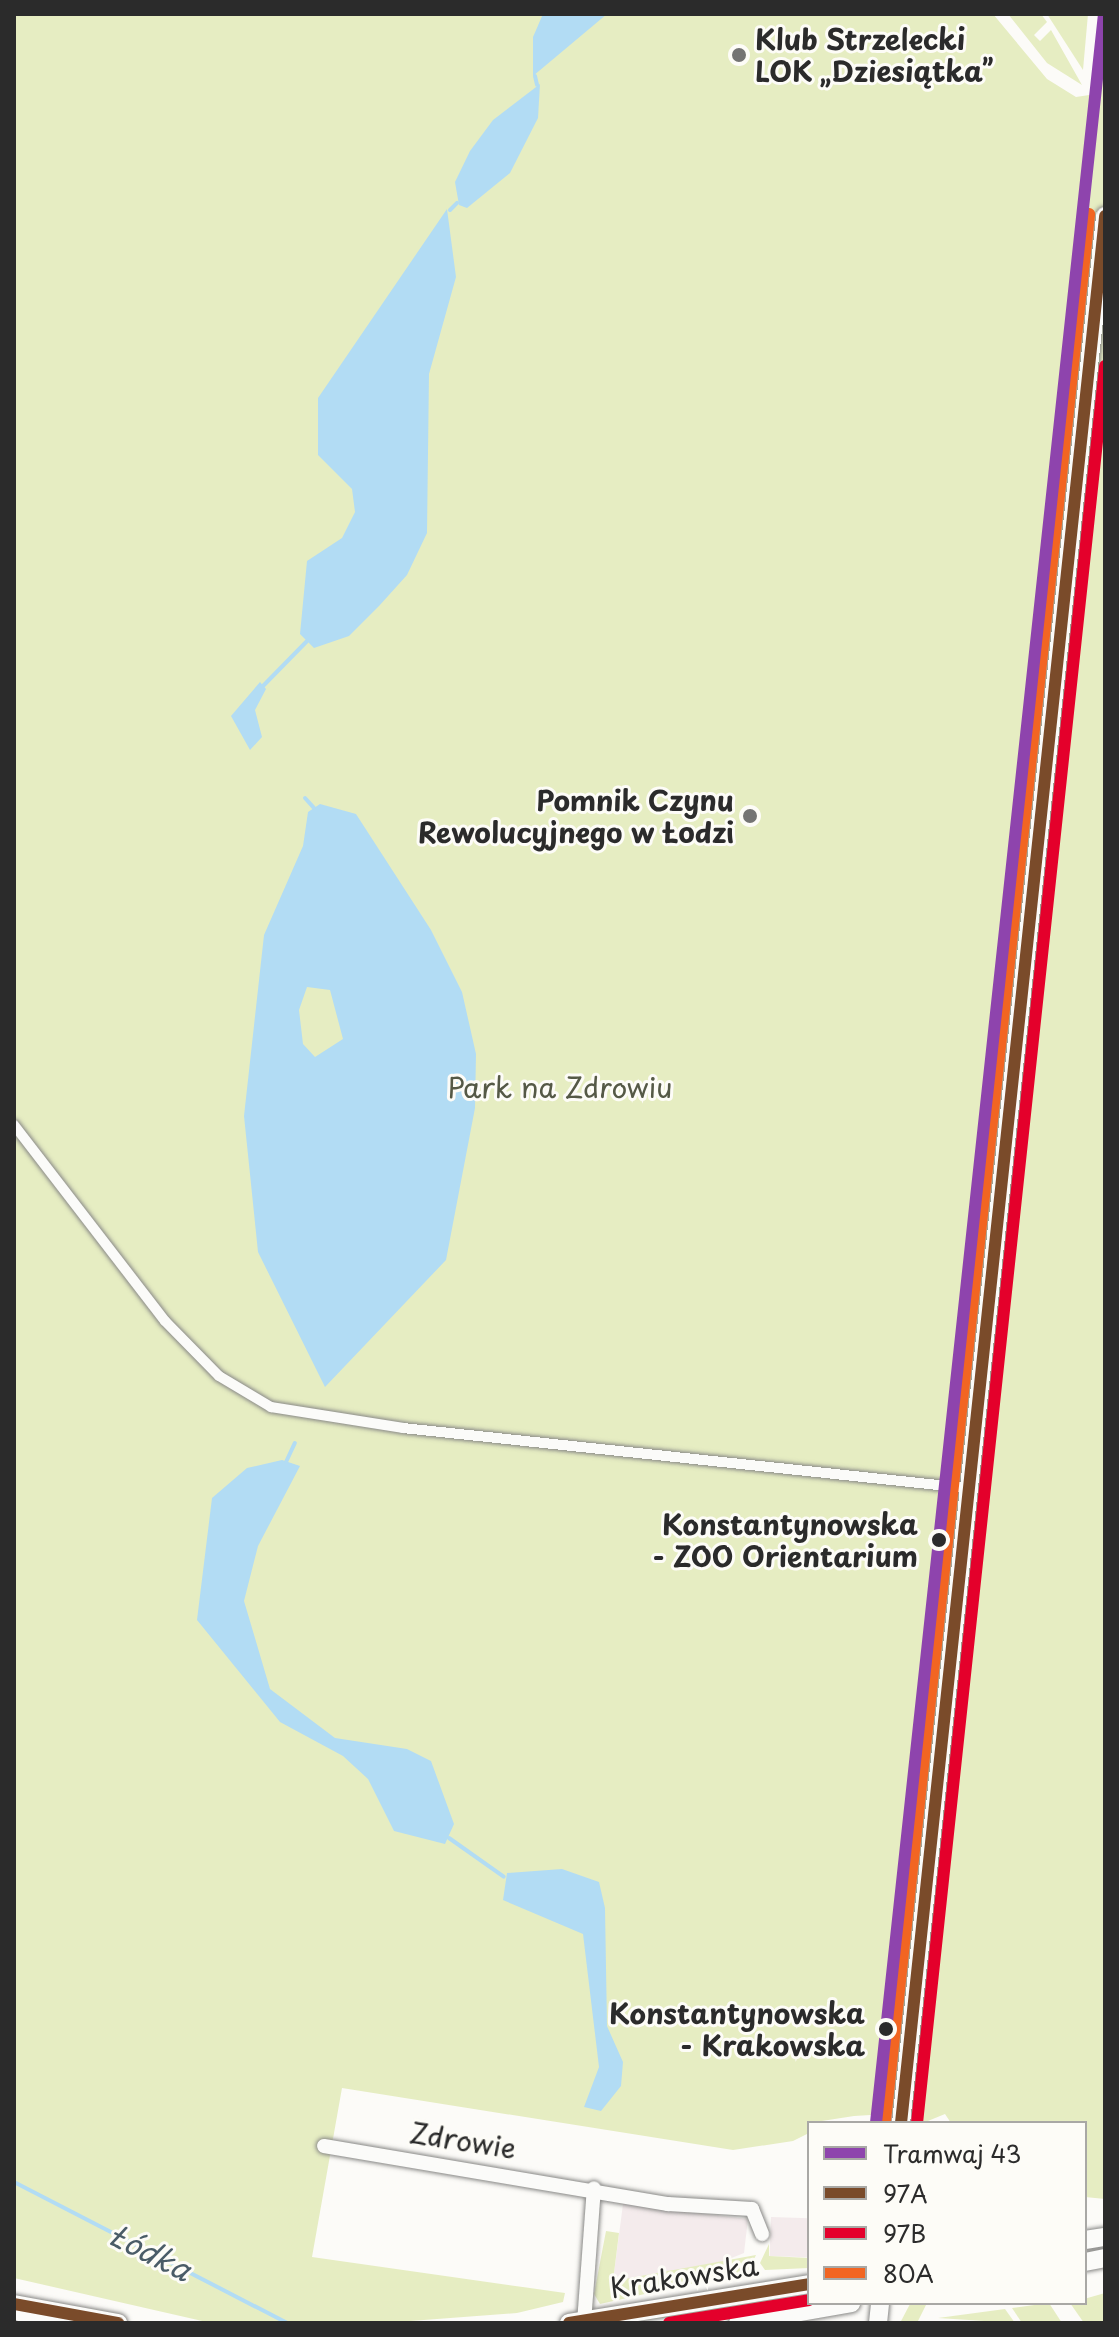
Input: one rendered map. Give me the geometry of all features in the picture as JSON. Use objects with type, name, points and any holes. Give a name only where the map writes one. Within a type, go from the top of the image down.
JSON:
[{"type":"main road","points":[[901,2121],[966,1488],[1105,216]]},
{"type":"main road","name":"Krakowska","points":[[579,2322],[807,2284]]},
{"type":"main road","name":"Krakowska","points":[[738,2323],[840,2305]]},
{"type":"main road","points":[[14,2307],[49,2323]]},
{"type":"main road","points":[[14,2307],[118,2323]]},
{"type":"street","points":[[14,1125],[165,1321],[219,1376],[271,1407],[403,1428],[966,1488]]},
{"type":"street","name":"Zdrowie","points":[[324,2146],[594,2188],[683,2207],[752,2209],[762,2234]]},
{"type":"street","points":[[579,2322],[594,2188]]},
{"type":"shaded area","points":[[623,2204],[748,2219],[744,2253],[714,2265],[613,2281]]},
{"type":"shaded area","points":[[771,2217],[807,2218],[807,2257],[770,2256]]},
{"type":"green space","name":"Park na Zdrowiu","points":[[14,14],[993,14],[1047,79],[1076,97],[1096,94],[1105,34],[1105,2199],[1087,2197],[1087,2121],[950,2121],[945,2114],[922,2121],[920,2112],[854,2116],[807,2121],[807,2134],[793,2141],[733,2150],[342,2088],[312,2257],[565,2293],[563,2302],[517,2313],[384,2323],[211,2323],[14,2278]]},
{"type":"green space","points":[[1008,14],[1041,14],[1047,22],[1034,35],[1040,41],[1051,30],[1082,85],[1047,63]]},
{"type":"green space","points":[[1047,14],[1088,14],[1083,70]]},
{"type":"green space","points":[[606,2231],[619,2233],[613,2281],[756,2255],[748,2271],[600,2304],[594,2294]]},
{"type":"green space","points":[[769,2244],[769,2256],[807,2258],[807,2268],[765,2270],[760,2263]]},
{"type":"green space","points":[[807,2292],[724,2311],[618,2323]]},
{"type":"green space","points":[[1105,2293],[1105,2323],[1084,2323],[1071,2305],[1087,2305],[1087,2298]]},
{"type":"green space","points":[[909,2305],[926,2305],[917,2323],[900,2323]]},
{"type":"green space","points":[[1050,2305],[1062,2323],[1022,2323],[1012,2308]]},
{"type":"green space","points":[[1005,2309],[1015,2323],[938,2318]]},
{"type":"water","points":[[543,14],[607,14],[533,76],[533,37]]},
{"type":"water","points":[[540,84],[538,118],[510,173],[467,208],[459,205],[455,182],[470,151],[493,120]]},
{"type":"water","points":[[447,209],[456,277],[429,374],[427,533],[407,575],[379,606],[349,636],[314,648],[300,634],[307,561],[342,538],[355,512],[352,489],[318,455],[318,398]]},
{"type":"water","points":[[260,682],[266,689],[255,710],[262,737],[250,750],[231,716]]},
{"type":"water","points":[[320,804],[356,814],[431,930],[462,992],[476,1054],[475,1108],[446,1260],[325,1387],[258,1252],[244,1116],[264,935],[303,846],[308,812]],"holes":[[[307,987],[330,990],[343,1039],[315,1057],[303,1044],[299,1010]]]},
{"type":"water","points":[[282,1460],[300,1466],[258,1546],[244,1601],[270,1689],[335,1738],[407,1749],[431,1761],[454,1824],[445,1844],[394,1831],[368,1779],[343,1756],[280,1722],[197,1620],[212,1498],[247,1468]]},
{"type":"water","points":[[562,1869],[599,1882],[605,1908],[607,2026],[623,2062],[621,2086],[601,2111],[584,2107],[599,2067],[583,1934],[503,1900],[507,1873]]},
{"type":"waterway","points":[[535,76],[537,85]]},
{"type":"waterway","points":[[450,210],[457,203]]},
{"type":"waterway","points":[[263,686],[307,641]]},
{"type":"waterway","points":[[305,798],[314,808]]},
{"type":"waterway","points":[[286,1462],[295,1443]]},
{"type":"waterway","points":[[449,1838],[504,1877]]},
{"type":"waterway","name":"Łódka","points":[[14,2182],[287,2323]]},
{"type":"tram line","name":"43","points":[[876,2121],[1104,14]]},
{"type":"transit line","name":"80A","points":[[885,2121],[1089,214]]},
{"type":"transit line","name":"97A","points":[[901,2121],[1105,216]]},
{"type":"transit line","name":"97B","points":[[917,2121],[1105,366]]},
{"type":"transit line","name":"97A","points":[[569,2323],[807,2284]]},
{"type":"transit line","name":"97B","points":[[669,2323],[807,2300]]},
{"type":"transit line","name":"97A","points":[[14,2304],[118,2323]]},
{"type":"place","name":"Klub Strzelecki LOK „Dziesiątka”","points":[[739,55]]},
{"type":"place","name":"Pomnik Czynu Rewolucyjnego w Łodzi","points":[[750,816]]},
{"type":"place","name":"Konstantynowska - ZOO Orientarium","points":[[939,1540]]},
{"type":"place","name":"Konstantynowska - Krakowska","points":[[886,2029]]}]
